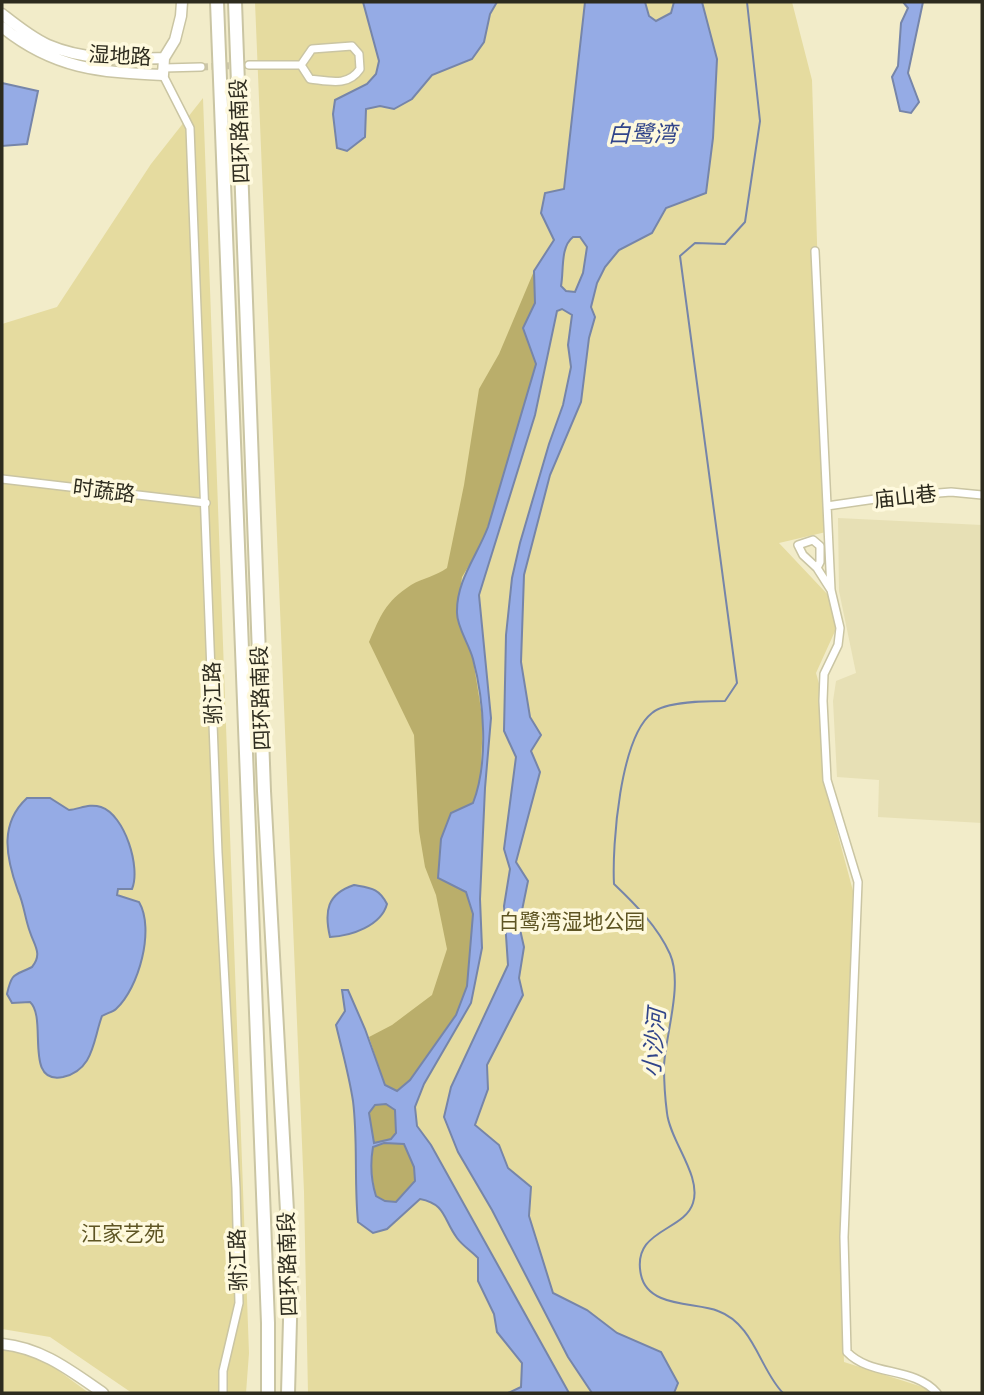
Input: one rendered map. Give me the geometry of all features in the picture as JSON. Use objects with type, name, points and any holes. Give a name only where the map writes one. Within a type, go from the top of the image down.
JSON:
[{"type":"highway","name":"四环路南段","points":[[217,2],[268,1323],[266,1393]]},
{"type":"highway","name":"四环路南段","points":[[235,2],[264,791],[291,1284],[288,1393]]},
{"type":"highway","points":[[291,1284],[295,1393]]},
{"type":"street","points":[[182,2],[175,40],[164,67],[201,67]]},
{"type":"street","name":"湿地路","points":[[2,14],[48,45],[81,54],[164,67]]},
{"type":"street","name":"湿地路","points":[[2,27],[34,51],[56,61],[108,72],[164,67]]},
{"type":"street","points":[[352,46],[359,54],[360,69],[355,77],[339,83],[310,79],[301,65],[312,49],[352,46]]},
{"type":"street","points":[[249,65],[301,65]]},
{"type":"street","name":"驸江路","points":[[164,67],[190,128],[218,853],[236,1188],[239,1303],[223,1371],[223,1393]]},
{"type":"street","points":[[815,251],[831,590],[840,628],[838,645],[824,674],[827,780],[858,882],[844,1237],[847,1352],[856,1362],[924,1380],[937,1393]]},
{"type":"street","name":"时蔬路","points":[[2,478],[206,503]]},
{"type":"street","name":"庙山巷","points":[[827,506],[951,492],[982,495]]},
{"type":"street","points":[[817,568],[831,590]]},
{"type":"street","points":[[2,1344],[20,1346],[51,1358],[103,1393]]},
{"type":"shaded area","points":[[534,271],[535,303],[523,328],[536,364],[488,527],[479,549],[462,577],[457,614],[473,659],[483,722],[480,785],[473,803],[466,892],[473,914],[467,986],[456,1015],[410,1080],[397,1091],[385,1086],[369,1037],[392,1025],[432,995],[447,949],[436,895],[425,867],[419,831],[414,735],[369,642],[389,603],[395,597],[411,585],[447,568],[464,485],[479,389],[499,354]]},
{"type":"shaded area","points":[[838,518],[982,525],[982,823],[878,817],[879,780],[837,777],[833,701],[836,681],[856,673],[839,591]]},
{"type":"shaded area","points":[[386,1104],[395,1110],[396,1133],[391,1139],[374,1143],[369,1113],[375,1105]]},
{"type":"shaded area","points":[[384,1143],[404,1144],[414,1167],[415,1181],[396,1202],[385,1201],[376,1196],[373,1147]]},
{"type":"green space","name":"白鹭湾湿地公园","points":[[255,2],[792,2],[812,80],[826,532],[779,543],[829,596],[836,629],[816,673],[820,687],[823,779],[853,891],[840,1237],[844,1362],[929,1389],[931,1393],[308,1393],[304,1192]]},
{"type":"green space","name":"江家艺苑","points":[[203,98],[249,1353],[246,1393],[132,1393],[50,1337],[2,1329],[2,324],[57,307],[151,164]]},
{"type":"green space","points":[[2,1348],[30,1354],[48,1363],[89,1393],[2,1393]]},
{"type":"water","points":[[363,2],[497,2],[490,14],[484,42],[472,59],[432,75],[412,99],[394,109],[380,106],[366,109],[365,137],[347,151],[337,148],[333,114],[335,100],[367,84],[376,74],[379,61]]},
{"type":"water","name":"白鹭湾","points":[[585,2],[645,2],[649,16],[656,21],[671,13],[674,2],[702,2],[717,59],[713,138],[706,193],[666,208],[652,233],[619,250],[605,267],[597,283],[591,307],[595,317],[589,338],[581,402],[550,475],[524,575],[521,662],[530,717],[541,735],[531,751],[540,772],[516,862],[528,881],[519,925],[524,947],[519,978],[523,995],[487,1065],[488,1089],[475,1125],[499,1145],[508,1168],[531,1187],[529,1216],[553,1293],[587,1310],[617,1333],[661,1352],[678,1383],[674,1393],[592,1393],[568,1357],[492,1210],[458,1152],[444,1117],[451,1087],[508,965],[504,906],[510,869],[504,849],[516,757],[504,731],[506,635],[512,578],[520,543],[563,405],[571,367],[568,345],[572,315],[562,309],[557,311],[535,415],[479,595],[491,718],[480,899],[482,948],[471,1003],[424,1084],[415,1107],[417,1126],[431,1145],[569,1393],[508,1393],[521,1387],[522,1363],[497,1332],[494,1314],[478,1281],[478,1258],[459,1241],[443,1213],[435,1205],[420,1199],[387,1229],[373,1233],[358,1222],[353,1101],[336,1025],[345,1011],[342,990],[348,990],[385,1085],[397,1091],[410,1080],[456,1015],[467,986],[473,914],[466,892],[438,878],[441,839],[451,813],[473,803],[483,750],[480,693],[473,659],[458,618],[458,601],[463,579],[488,527],[536,364],[523,328],[535,303],[534,271],[554,240],[541,213],[545,193],[564,189]],"holes":[[[573,237],[580,237],[587,247],[583,273],[575,292],[566,291],[561,286],[564,253]],[[386,1104],[395,1110],[396,1133],[391,1139],[374,1143],[369,1113],[375,1105]],[[384,1143],[404,1144],[414,1167],[415,1181],[396,1202],[385,1201],[376,1196],[372,1172],[373,1147]]]},
{"type":"water","points":[[903,2],[923,2],[908,73],[919,102],[911,113],[900,111],[892,77],[898,66],[901,23],[908,8]]},
{"type":"water","points":[[2,83],[38,91],[27,144],[2,146]]},
{"type":"water","points":[[27,798],[50,798],[69,810],[97,806],[110,812],[124,831],[134,868],[132,889],[118,889],[117,895],[139,902],[144,913],[145,942],[132,987],[116,1009],[102,1016],[87,1061],[81,1068],[63,1077],[51,1077],[44,1071],[38,1048],[35,1010],[30,1002],[12,1003],[7,994],[13,978],[32,967],[37,958],[37,950],[28,927],[8,852],[12,818]]},
{"type":"water","points":[[354,885],[378,892],[387,904],[384,912],[364,928],[347,935],[330,937],[327,919],[330,905],[338,893]]},
{"type":"waterway","name":"小沙河","points":[[747,2],[760,121],[745,222],[725,244],[695,243],[680,256],[737,683],[725,701],[687,702],[667,706],[652,713],[641,726],[632,745],[620,793],[614,884],[653,925],[674,966],[674,994],[664,1065],[667,1113],[669,1124],[690,1170],[695,1193],[688,1213],[644,1248],[640,1260],[641,1275],[645,1286],[662,1299],[708,1308],[730,1317],[748,1337],[783,1393]]},
{"type":"tunnel","points":[[201,67],[249,65]]}]
